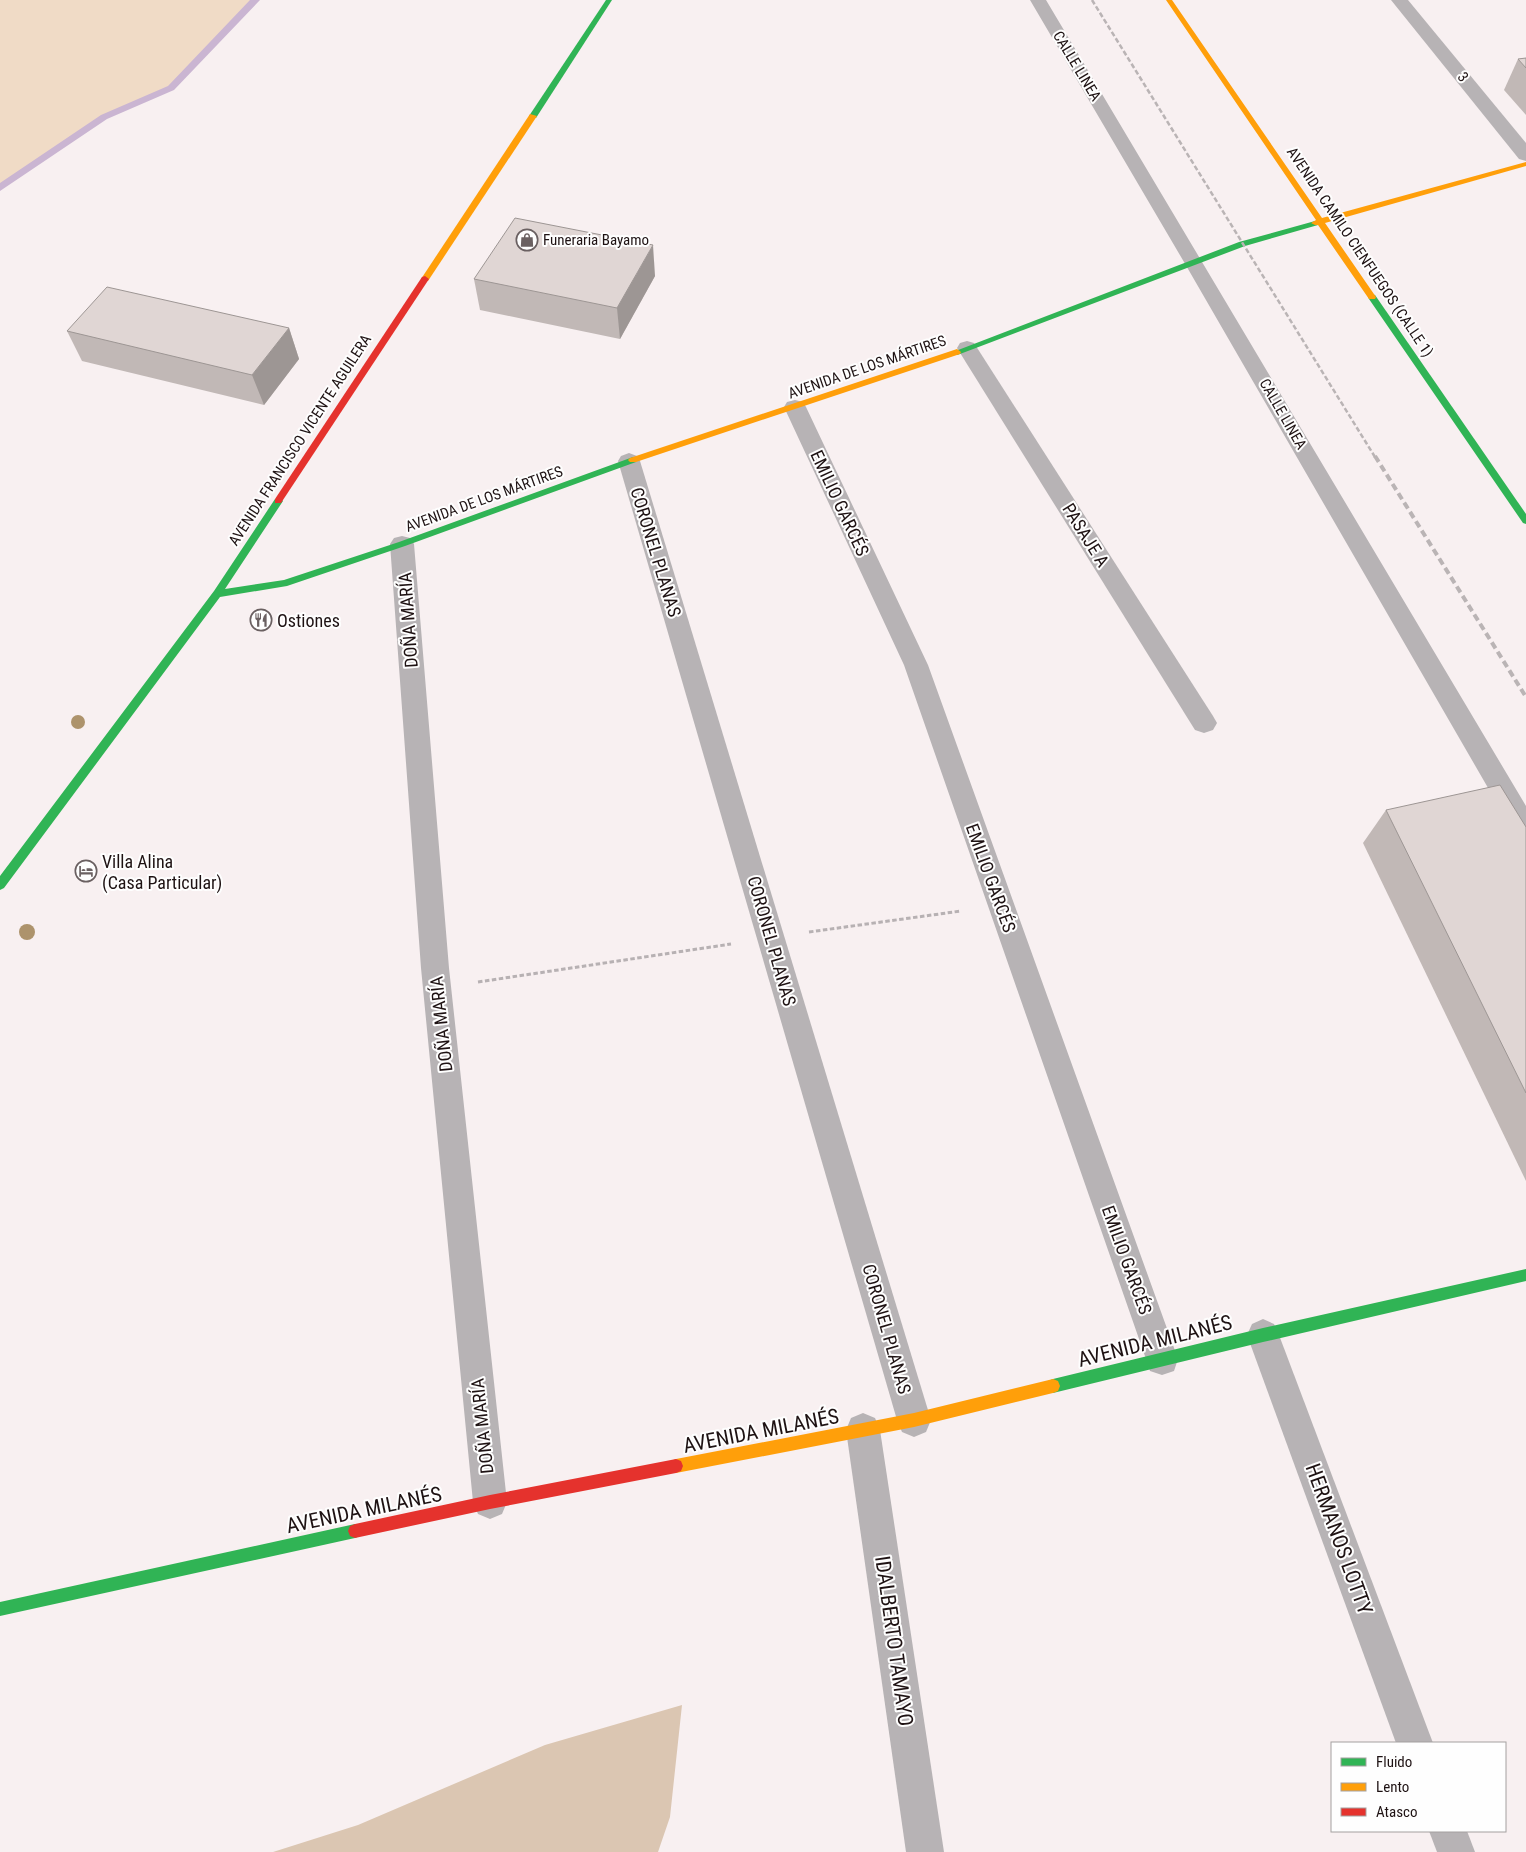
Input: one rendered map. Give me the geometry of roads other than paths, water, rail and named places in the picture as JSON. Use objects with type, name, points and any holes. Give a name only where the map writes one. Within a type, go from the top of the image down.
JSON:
[{"type":"street","name":"AVENIDA FRANCISCO VICENTE AGUILERA","points":[[0,885],[217,594],[609,0]]},
{"type":"street","name":"CALLE LINEA","points":[[1038,0],[1194,262],[1526,830]]},
{"type":"street","name":"AVENIDA CAMILO CIENFUEGOS (CALLE 1)","points":[[1169,0],[1526,521]]},
{"type":"street","name":"3","points":[[1399,0],[1526,155]]},
{"type":"street","name":"AVENIDA DE LOS MÁRTIRES","points":[[217,594],[284,583],[402,544],[629,461],[795,408],[968,348],[1242,244],[1526,164]]},
{"type":"street","name":"PASAJE A","points":[[968,348],[1204,723]]},
{"type":"street","name":"EMILIO GARCÉS","points":[[795,408],[916,665],[1162,1359]]},
{"type":"street","name":"CORONEL PLANAS","points":[[629,461],[914,1420]]},
{"type":"street","name":"DOÑA MARÍA","points":[[402,544],[438,988],[490,1502]]},
{"type":"street","name":"AVENIDA MILANÉS","points":[[0,1609],[490,1502],[914,1420],[1263,1334],[1526,1275]]},
{"type":"street","name":"HERMANOS LOTTY","points":[[1263,1334],[1415,1742]]},
{"type":"street","name":"IDALBERTO TAMAYO","points":[[863,1430],[925,1852]]},
{"type":"street","points":[[1448,1832],[1456,1852]]},
{"type":"waterway","points":[[0,188],[104,117],[171,88],[255,0]]},
{"type":"railway","points":[[1092,0],[1375,457]]},
{"type":"railway","points":[[1375,456],[1526,697]]},
{"type":"place","name":"Funeraria Bayamo","points":[[527,240]]},
{"type":"place","name":"Ostiones","points":[[261,620]]},
{"type":"place","name":"Villa Alina (Casa Particular)","points":[[86,871]]}]
